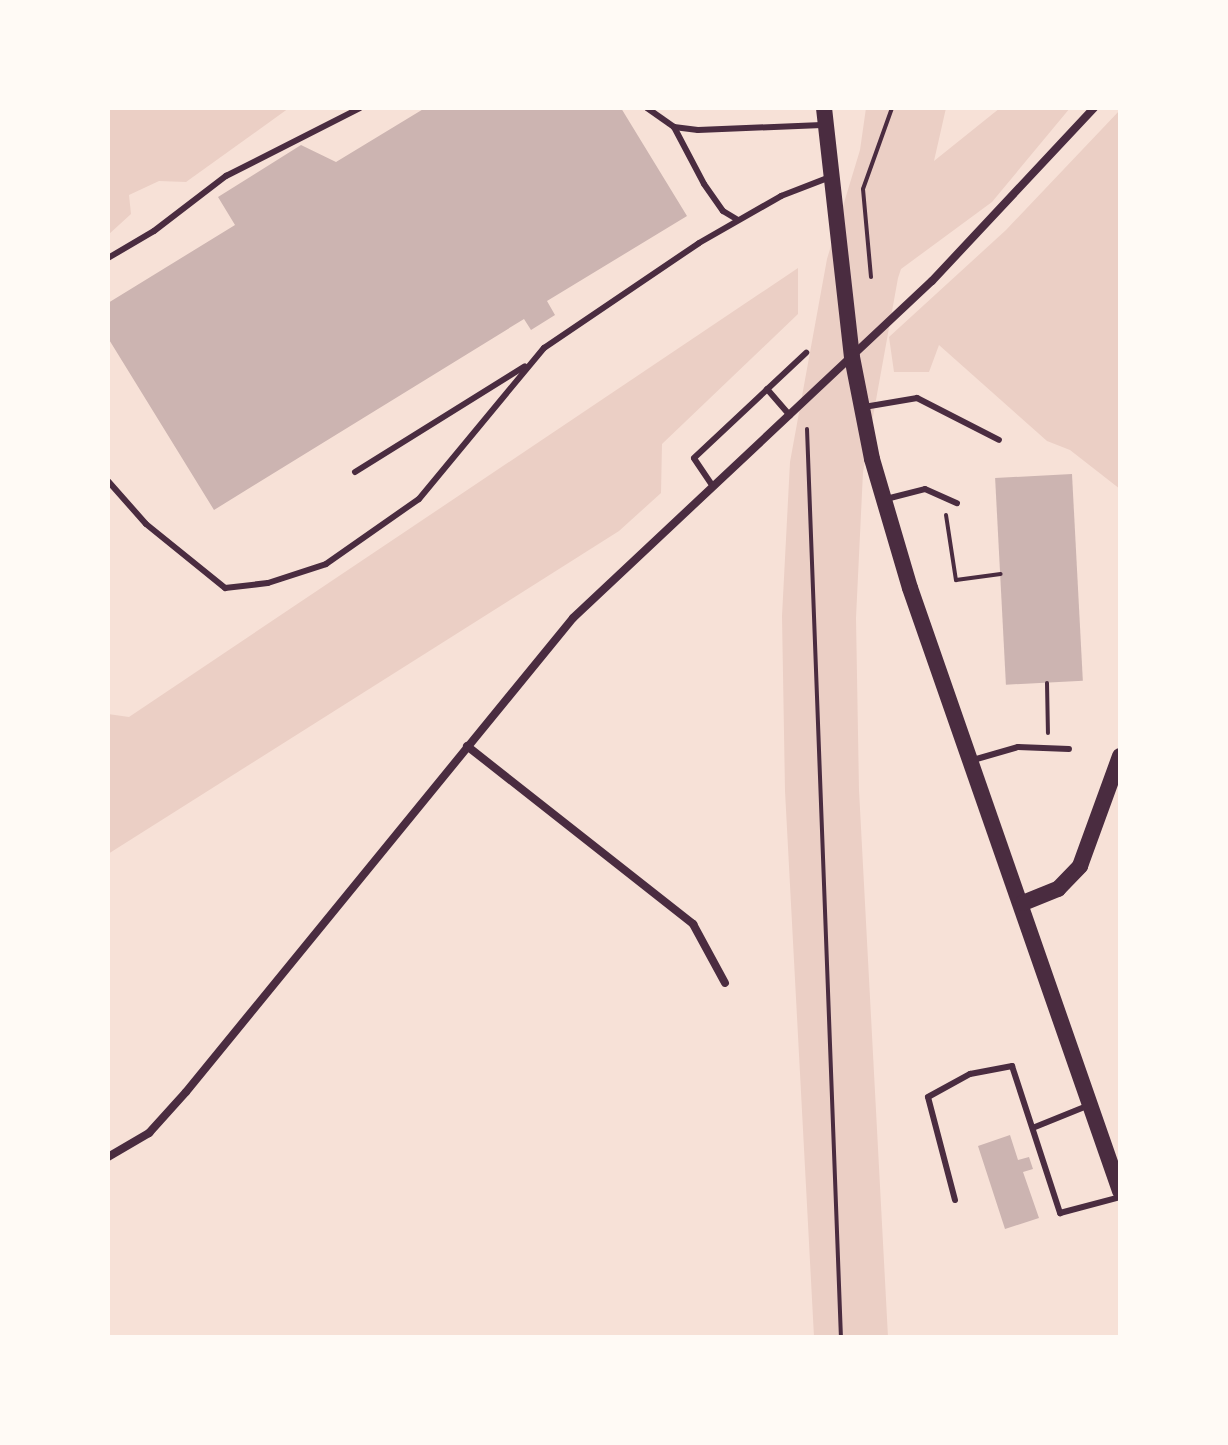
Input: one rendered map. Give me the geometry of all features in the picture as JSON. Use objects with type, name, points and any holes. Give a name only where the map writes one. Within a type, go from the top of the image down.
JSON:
[{"type":"main road","points":[[825,116],[852,357],[860,408],[883,499],[1120,1194]]},
{"type":"main road","points":[[1023,903],[1058,889],[1080,866],[1120,756]]},
{"type":"street","points":[[108,1157],[149,1133],[186,1092],[573,618],[932,281],[1094,108]]},
{"type":"street","points":[[467,746],[693,924],[725,983]]},
{"type":"lane","points":[[108,258],[154,231],[226,176],[360,108]]},
{"type":"lane","points":[[647,108],[674,127],[704,184],[723,211],[738,220]]},
{"type":"lane","points":[[674,127],[825,116]]},
{"type":"lane","points":[[355,472],[531,362],[591,315],[738,220],[832,176]]},
{"type":"lane","points":[[712,485],[694,458],[806,353]]},
{"type":"lane","points":[[108,481],[146,524],[225,588],[268,583],[326,564],[419,499],[531,362]]},
{"type":"lane","points":[[767,389],[790,415]]},
{"type":"lane","points":[[860,408],[917,398],[999,440]]},
{"type":"lane","points":[[883,499],[925,489],[957,503]]},
{"type":"lane","points":[[970,761],[1018,747],[1069,749]]},
{"type":"lane","points":[[955,1200],[928,1097],[970,1074],[1012,1066],[1065,1216],[1120,1194]]},
{"type":"lane","points":[[1035,1127],[1090,1105]]},
{"type":"path","points":[[871,277],[863,189],[892,108]]},
{"type":"path","points":[[807,429],[841,1337]]},
{"type":"path","points":[[943,497],[956,580],[1001,574]]},
{"type":"path","points":[[1047,683],[1048,748]]},
{"type":"shaded area","points":[[108,108],[289,108],[186,182],[159,181],[129,195],[131,214],[108,235]]},
{"type":"shaded area","points":[[866,108],[946,108],[934,161],[1000,108],[1070,108],[992,202],[901,269],[898,278],[863,472],[856,618],[859,790],[888,1337],[814,1337],[785,791],[782,616],[790,462],[827,259],[860,150]]},
{"type":"shaded area","points":[[1120,110],[1120,489],[1070,450],[1047,441],[939,345],[929,372],[894,372],[889,337],[1006,230]]},
{"type":"shaded area","points":[[798,268],[798,314],[662,444],[661,493],[619,531],[108,854],[108,714],[129,717]]},
{"type":"building","points":[[425,108],[621,108],[687,216],[547,301],[555,315],[531,330],[524,319],[214,510],[108,338],[108,303],[235,225],[218,197],[301,145],[336,162]]},
{"type":"building","points":[[1072,474],[1083,681],[1006,685],[995,478]]},
{"type":"building","points":[[1010,1135],[1018,1160],[1029,1157],[1033,1169],[1023,1172],[1039,1218],[1005,1229],[978,1146]]}]
